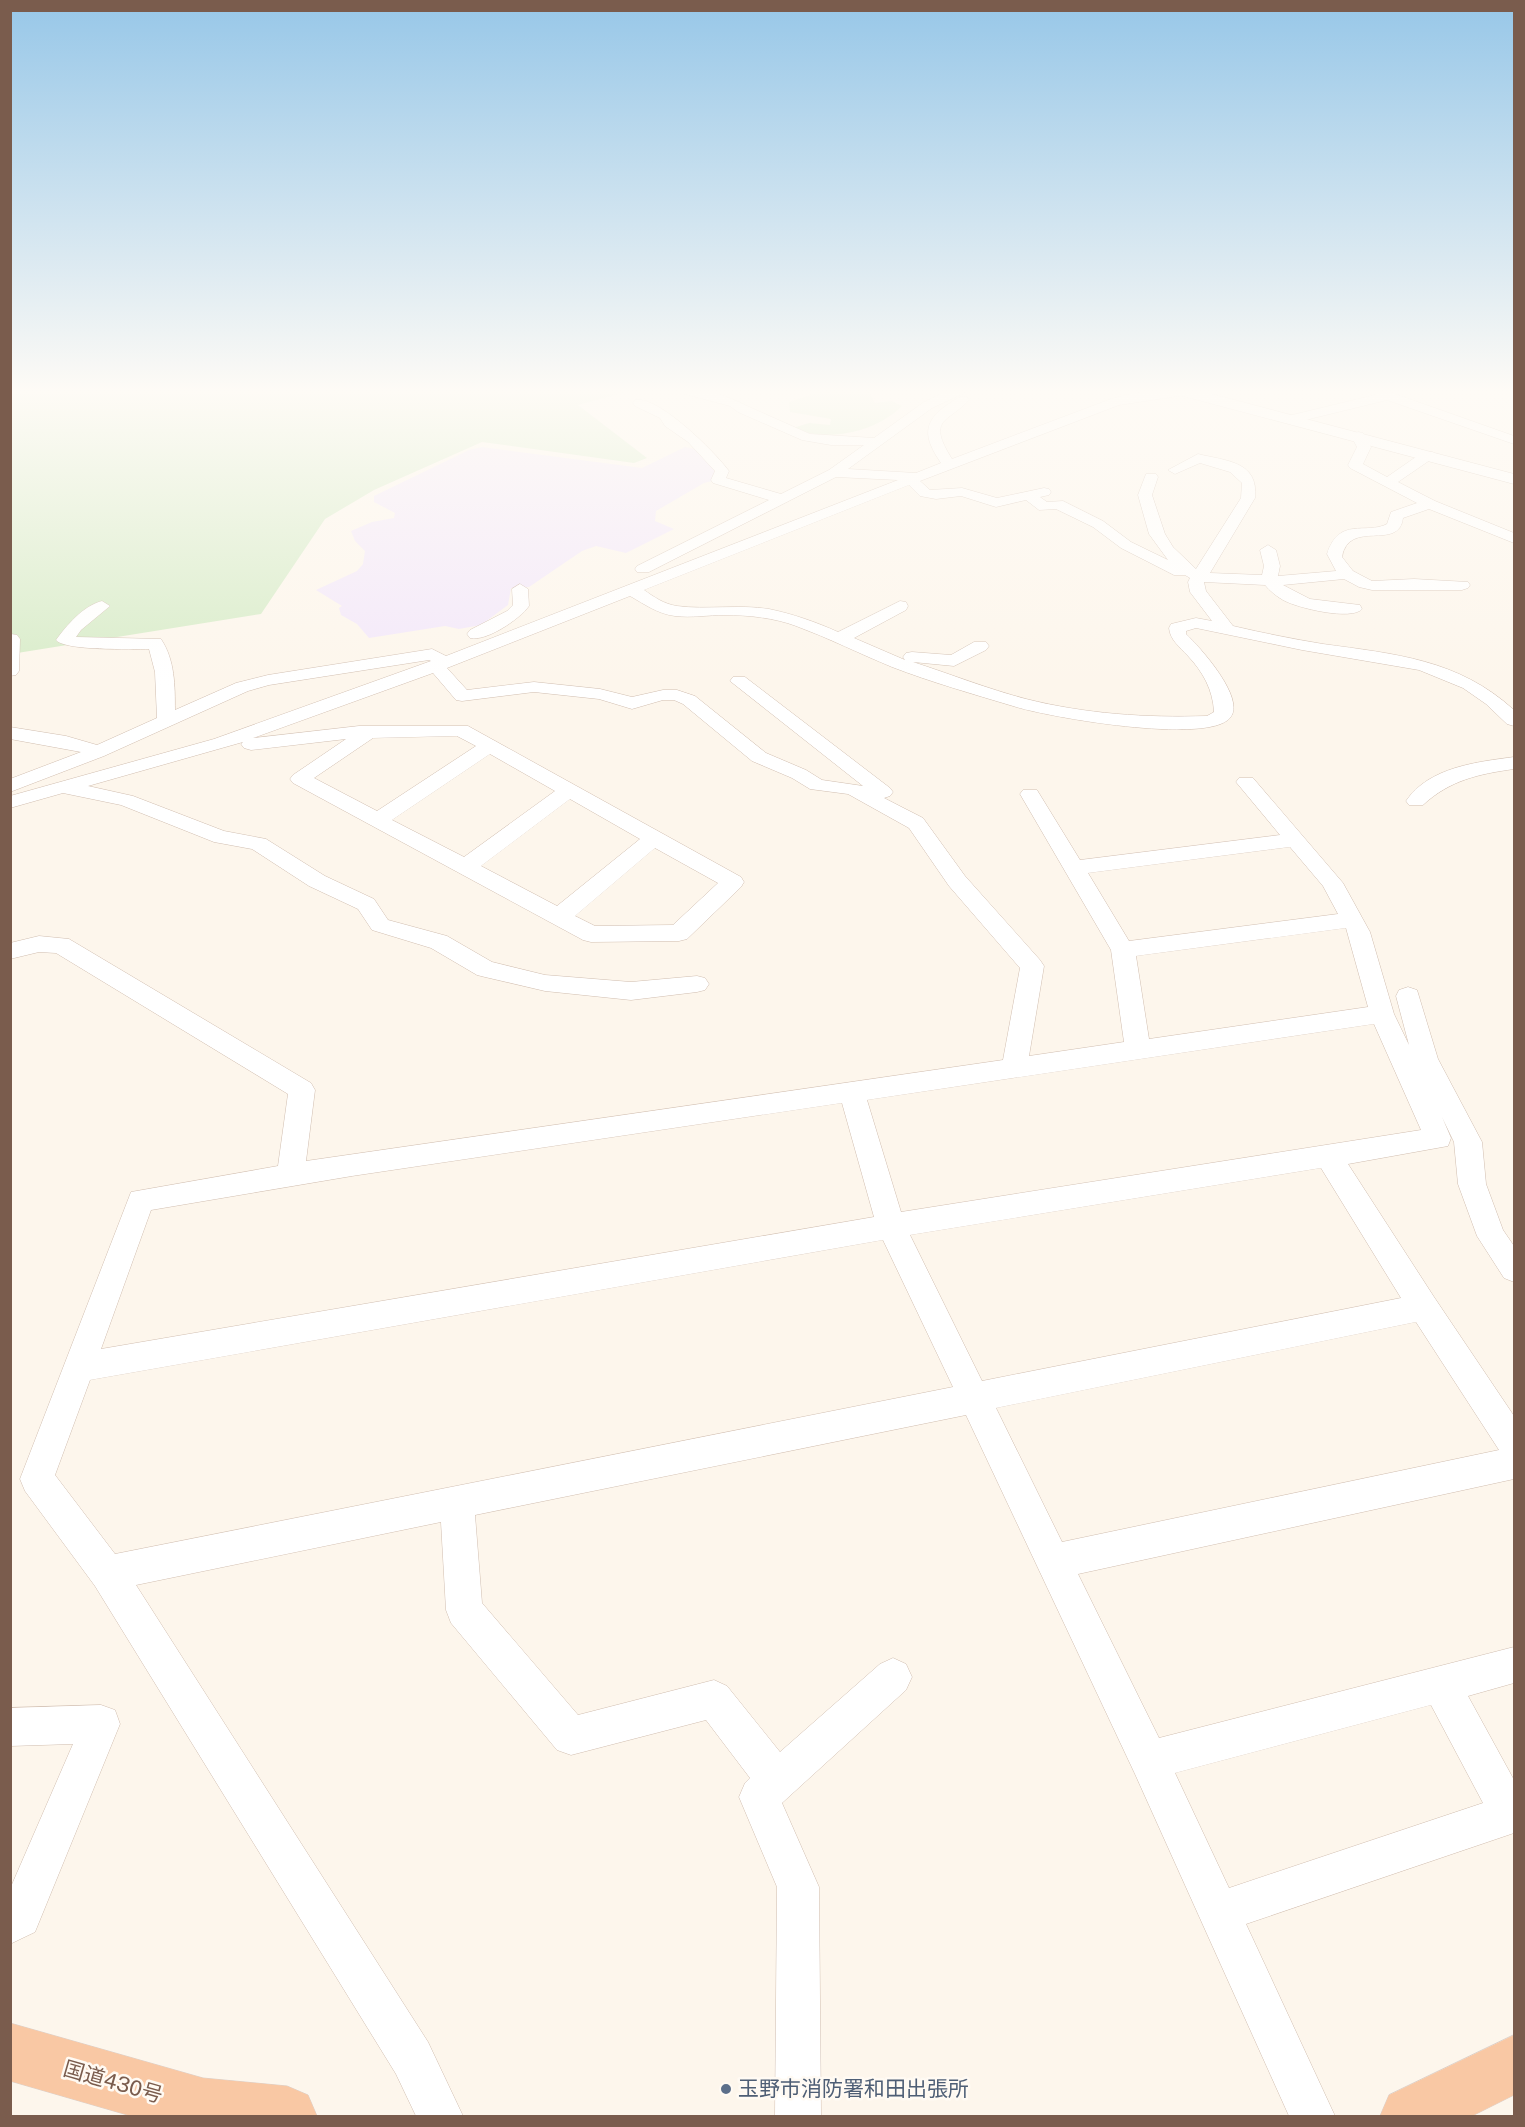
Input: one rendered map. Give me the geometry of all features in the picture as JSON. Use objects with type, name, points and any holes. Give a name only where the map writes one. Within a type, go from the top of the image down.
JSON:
[{"type":"highway","name":"国道430号","points":[[10,2052],[200,2112],[287,2116]]},
{"type":"highway","points":[[1410,2116],[1515,2064]]},
{"type":"street","points":[[745,488],[781,499]]},
{"type":"street","points":[[574,611],[614,584],[802,488]]},
{"type":"street","points":[[10,802],[221,743],[894,488]]},
{"type":"street","points":[[923,488],[925,493],[936,495],[962,492],[996,503],[1056,489]]},
{"type":"street","points":[[1147,488],[1145,495],[1157,534],[1167,550],[1186,569],[1196,575]]},
{"type":"street","points":[[1227,630],[1198,592],[1196,575],[1248,498],[1249,488]]},
{"type":"street","points":[[1399,488],[1430,504],[1515,538]]},
{"type":"street","points":[[1029,496],[1044,507],[1058,504],[1098,524],[1125,545],[1169,567],[1196,575],[1269,580],[1306,579],[1327,574],[1347,574]]},
{"type":"street","points":[[1430,504],[1396,515],[1395,525],[1390,529],[1359,531],[1346,537],[1335,549],[1334,557],[1347,574],[1355,580],[1378,587],[1397,587],[1407,584],[1462,585]]},
{"type":"street","points":[[1268,550],[1272,566],[1269,580]]},
{"type":"street","points":[[1269,580],[1289,599],[1354,609]]},
{"type":"street","points":[[10,786],[97,752],[242,687],[268,680],[437,661],[513,615],[521,606],[520,589]]},
{"type":"street","points":[[631,589],[656,605],[675,611],[729,610],[768,614],[844,635],[906,657],[954,661],[980,646]]},
{"type":"street","points":[[102,606],[75,626],[65,640],[116,645],[155,643],[166,676],[166,721]]},
{"type":"street","points":[[844,635],[900,606]]},
{"type":"street","points":[[844,635],[900,664],[1021,703],[1097,718],[1159,723],[1211,721],[1222,715],[1223,703],[1209,668],[1178,635],[1177,628],[1196,623],[1317,648],[1420,663],[1469,684],[1495,700],[1515,720]]},
{"type":"street","points":[[10,671],[11,639]]},
{"type":"street","points":[[437,661],[462,696],[534,687],[600,694],[632,703],[663,694],[677,695],[707,713],[759,757],[799,774],[817,785],[853,789],[916,824]]},
{"type":"street","points":[[739,681],[895,801],[916,824],[957,881],[1032,966],[1014,1067]]},
{"type":"street","points":[[221,743],[246,745],[369,732],[461,730],[733,882],[679,933],[591,934],[300,778],[369,732]]},
{"type":"street","points":[[10,733],[24,737],[82,744],[97,752]]},
{"type":"street","points":[[378,820],[490,746]]},
{"type":"street","points":[[1416,801],[1430,786],[1446,777],[1485,767],[1515,763]]},
{"type":"street","points":[[1246,783],[1332,883],[1359,932],[1382,1014],[1438,1138]]},
{"type":"street","points":[[65,788],[126,800],[221,837],[259,844],[317,881],[366,904],[380,925],[439,942],[485,969],[545,983],[630,991],[697,984]]},
{"type":"street","points":[[465,867],[570,790]]},
{"type":"street","points":[[1030,794],[1122,950],[1138,1051]]},
{"type":"street","points":[[559,917],[655,837]]},
{"type":"street","points":[[1074,868],[1296,840]]},
{"type":"street","points":[[1122,950],[1352,920]]},
{"type":"street","points":[[10,951],[39,944],[61,945],[302,1090],[291,1175]]},
{"type":"street","points":[[1408,996],[1425,1059],[1468,1142],[1472,1184],[1491,1236],[1515,1269]]},
{"type":"street","points":[[440,2116],[412,2058],[108,1574],[37,1479],[141,1200],[291,1175],[1382,1014]]},
{"type":"street","points":[[852,1092],[891,1226],[1149,1760],[1312,2116]]},
{"type":"street","points":[[77,1368],[891,1226],[1438,1138],[1468,1142]]},
{"type":"street","points":[[1328,1155],[1423,1307],[1515,1444]]},
{"type":"street","points":[[108,1574],[1423,1307]]},
{"type":"street","points":[[1053,1562],[1515,1462]]},
{"type":"street","points":[[457,1503],[464,1610],[571,1736],[714,1699],[777,1781]]},
{"type":"street","points":[[1149,1760],[1515,1665]]},
{"type":"street","points":[[798,2116],[798,1887],[759,1797],[893,1677]]},
{"type":"street","points":[[1219,1912],[1511,1815],[1441,1685]]},
{"type":"street","points":[[10,1726],[101,1724],[21,1917],[10,1923]]},
{"type":"shaded area","points":[[390,488],[695,488],[656,511],[655,521],[674,529],[626,553],[596,546],[582,551],[529,587],[511,588],[508,605],[481,625],[459,629],[445,626],[369,638],[357,624],[341,615],[339,608],[342,606],[316,590],[357,571],[363,564],[365,551],[355,541],[351,531],[372,522],[394,518],[395,513],[374,502],[374,496]]},
{"type":"green space","points":[[11,488],[378,488],[325,519],[261,614],[11,654]]},
{"type":"place","name":"玉野市消防署和田出張所","points":[[726,2089]]}]
